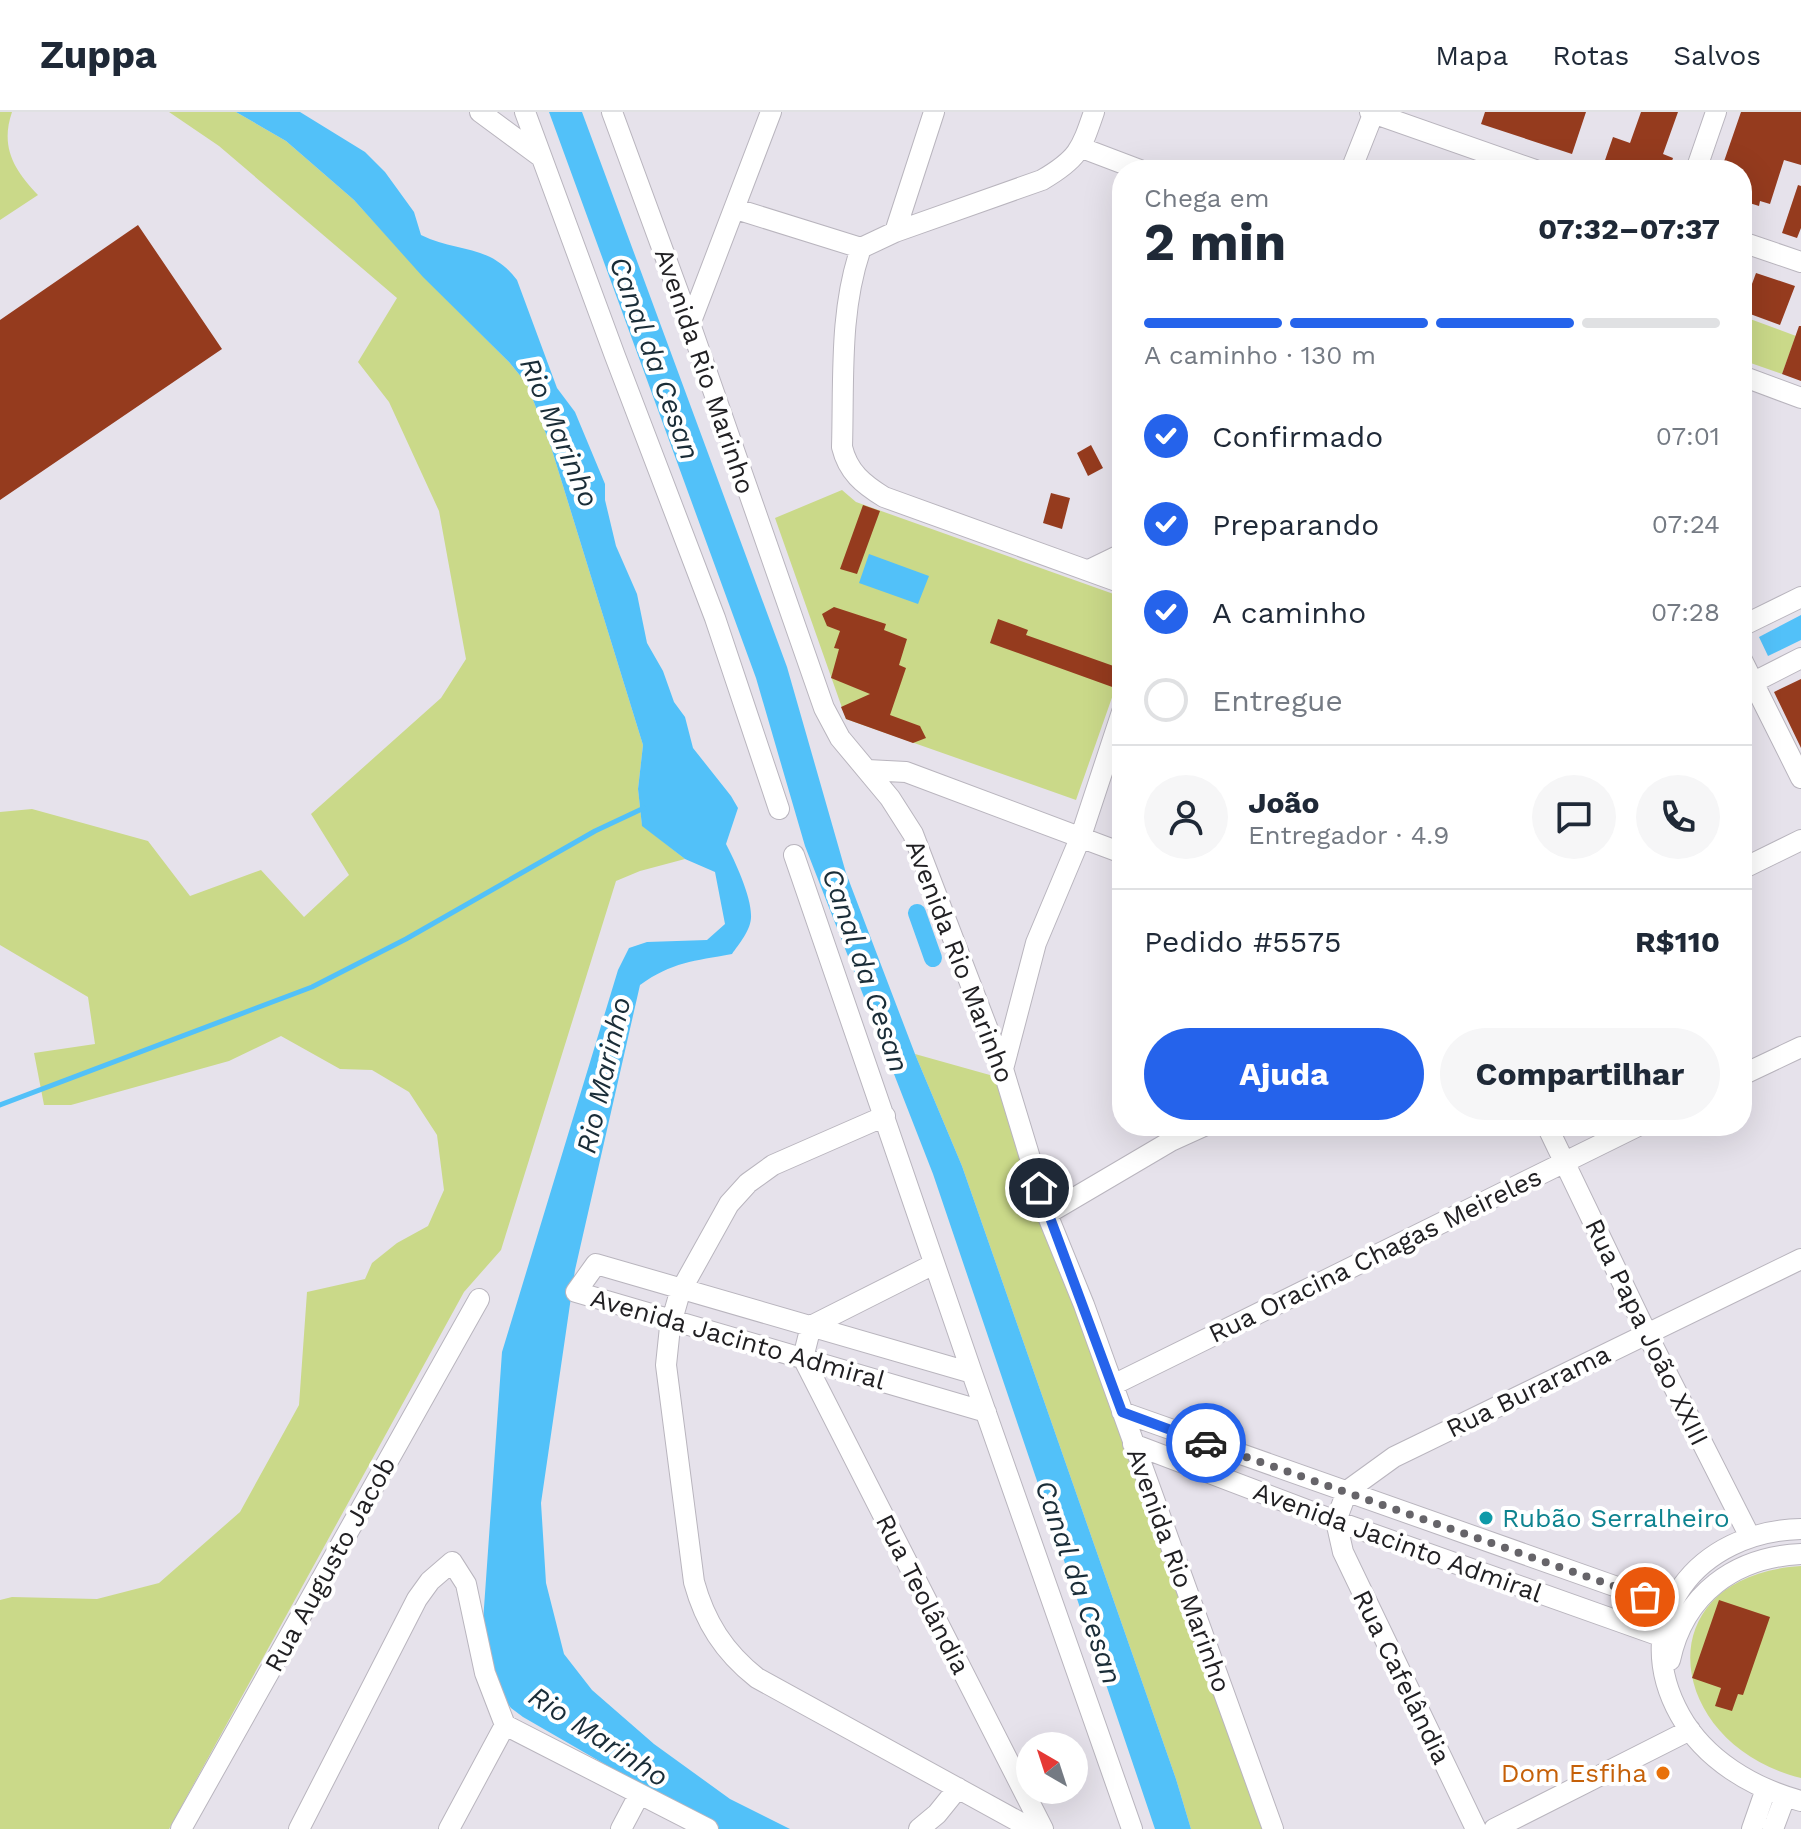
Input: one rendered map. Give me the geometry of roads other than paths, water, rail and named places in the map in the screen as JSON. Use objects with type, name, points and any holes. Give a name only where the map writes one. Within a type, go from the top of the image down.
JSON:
[{"type":"street","points":[[480,112],[541,157]]},
{"type":"street","points":[[525,112],[715,618],[779,809]]},
{"type":"street","name":"Avenida Rio Marinho","points":[[612,112],[690,324],[824,708],[840,738],[901,812],[913,834],[1003,1069],[1047,1214],[1084,1305],[1273,1829]]},
{"type":"street","points":[[690,324],[771,112]]},
{"type":"street","points":[[895,232],[934,112]]},
{"type":"street","points":[[736,209],[861,248],[895,232],[1042,180],[1062,168],[1082,148],[1094,112]]},
{"type":"street","points":[[1355,160],[1372,112],[1507,160]]},
{"type":"street","points":[[1699,160],[1716,112]]},
{"type":"street","points":[[1082,148],[1114,160]]},
{"type":"street","points":[[1752,245],[1801,262]]},
{"type":"street","points":[[861,248],[852,274],[847,305],[843,431],[845,462],[854,475],[884,497],[1112,579]]},
{"type":"street","points":[[1752,380],[1801,398]]},
{"type":"street","points":[[1089,570],[1112,559]]},
{"type":"street","points":[[1752,621],[1801,597]]},
{"type":"street","points":[[1752,683],[1801,658]]},
{"type":"street","points":[[1752,692],[1801,778]]},
{"type":"street","points":[[1003,1069],[1036,943],[1081,836],[1112,742]]},
{"type":"street","points":[[867,770],[906,772],[1112,849]]},
{"type":"street","points":[[1752,864],[1801,840]]},
{"type":"street","points":[[794,855],[1132,1829]]},
{"type":"street","points":[[1752,1070],[1801,1047]]},
{"type":"street","points":[[885,1116],[773,1165],[748,1183],[729,1204],[682,1287],[672,1319],[666,1365],[694,1582],[711,1627],[731,1655],[757,1678],[1032,1829]]},
{"type":"street","points":[[1047,1214],[1171,1136]]},
{"type":"street","name":"Rua Papa João XXIII","points":[[1552,1136],[1750,1537]]},
{"type":"street","name":"Rua Oracina Chagas Meireles","points":[[1113,1385],[1617,1136]]},
{"type":"street","name":"Rua Burarama","points":[[1347,1491],[1394,1457],[1801,1259]]},
{"type":"street","name":"Avenida Jacinto Admiral","points":[[972,1373],[596,1264],[576,1292],[986,1412]]},
{"type":"street","points":[[803,1358],[811,1326],[934,1264]]},
{"type":"street","name":"Rua Augusto Jacob","points":[[181,1829],[479,1299]]},
{"type":"street","name":"Rua Teolândia","points":[[803,1358],[1043,1829]]},
{"type":"street","name":"Avenida Jacinto Admiral","points":[[1122,1412],[1671,1606]]},
{"type":"street","name":"Avenida Jacinto Admiral","points":[[1133,1444],[1336,1521],[1663,1637]]},
{"type":"street","points":[[1336,1521],[1347,1491]]},
{"type":"street","name":"Rua Cafelândia","points":[[1336,1521],[1343,1552],[1358,1587],[1476,1829]]},
{"type":"street","points":[[1784,1796],[1726,1766],[1690,1730],[1667,1684],[1663,1637],[1678,1592],[1698,1567],[1724,1548],[1750,1537],[1771,1531],[1801,1529]]},
{"type":"street","points":[[1667,1684],[1680,1628],[1704,1592],[1743,1565],[1767,1558],[1801,1554]]},
{"type":"street","points":[[299,1829],[417,1599],[430,1581],[452,1562],[466,1584],[485,1673],[505,1725],[708,1829]]},
{"type":"street","points":[[449,1829],[505,1725]]},
{"type":"street","points":[[1494,1829],[1690,1730]]},
{"type":"street","points":[[919,1829],[937,1814],[958,1788]]},
{"type":"street","points":[[621,1829],[639,1795]]},
{"type":"street","points":[[1752,1829],[1784,1796]]},
{"type":"street","points":[[1773,1829],[1784,1796]]},
{"type":"water","name":"Rio Marinho","points":[[236,112],[300,112],[365,152],[385,172],[414,212],[421,235],[484,254],[506,268],[517,280],[557,388],[575,412],[605,484],[605,500],[616,546],[637,594],[647,643],[663,671],[674,702],[685,717],[693,748],[738,808],[726,844],[742,879],[750,907],[751,920],[744,936],[732,954],[673,967],[640,985],[575,1270],[541,1503],[546,1583],[564,1654],[592,1690],[654,1744],[730,1799],[790,1829],[717,1829],[523,1717],[511,1708],[495,1687],[483,1622],[502,1352],[618,970],[629,948],[647,942],[707,940],[725,924],[715,872],[685,859],[642,826],[638,789],[643,745],[551,447],[527,384],[509,362],[423,277],[354,200],[286,141]]},
{"type":"water","name":"Canal da Cesan","points":[[549,112],[582,112],[787,667],[846,873],[915,1054],[962,1166],[1191,1829],[1155,1829],[933,1174],[805,846],[756,678]]},
{"type":"water","points":[[869,554],[929,576],[918,604],[859,583]]},
{"type":"water","points":[[1801,615],[1801,640],[1768,656],[1759,637]]},
{"type":"waterway","points":[[0,1105],[312,987],[406,939],[595,831],[644,808]]},
{"type":"waterway","points":[[917,913],[933,958]]},
{"type":"place","name":"Rubão Serralheiro","points":[[1486,1518]]},
{"type":"place","name":"Dom Esfiha","points":[[1663,1773]]}]
